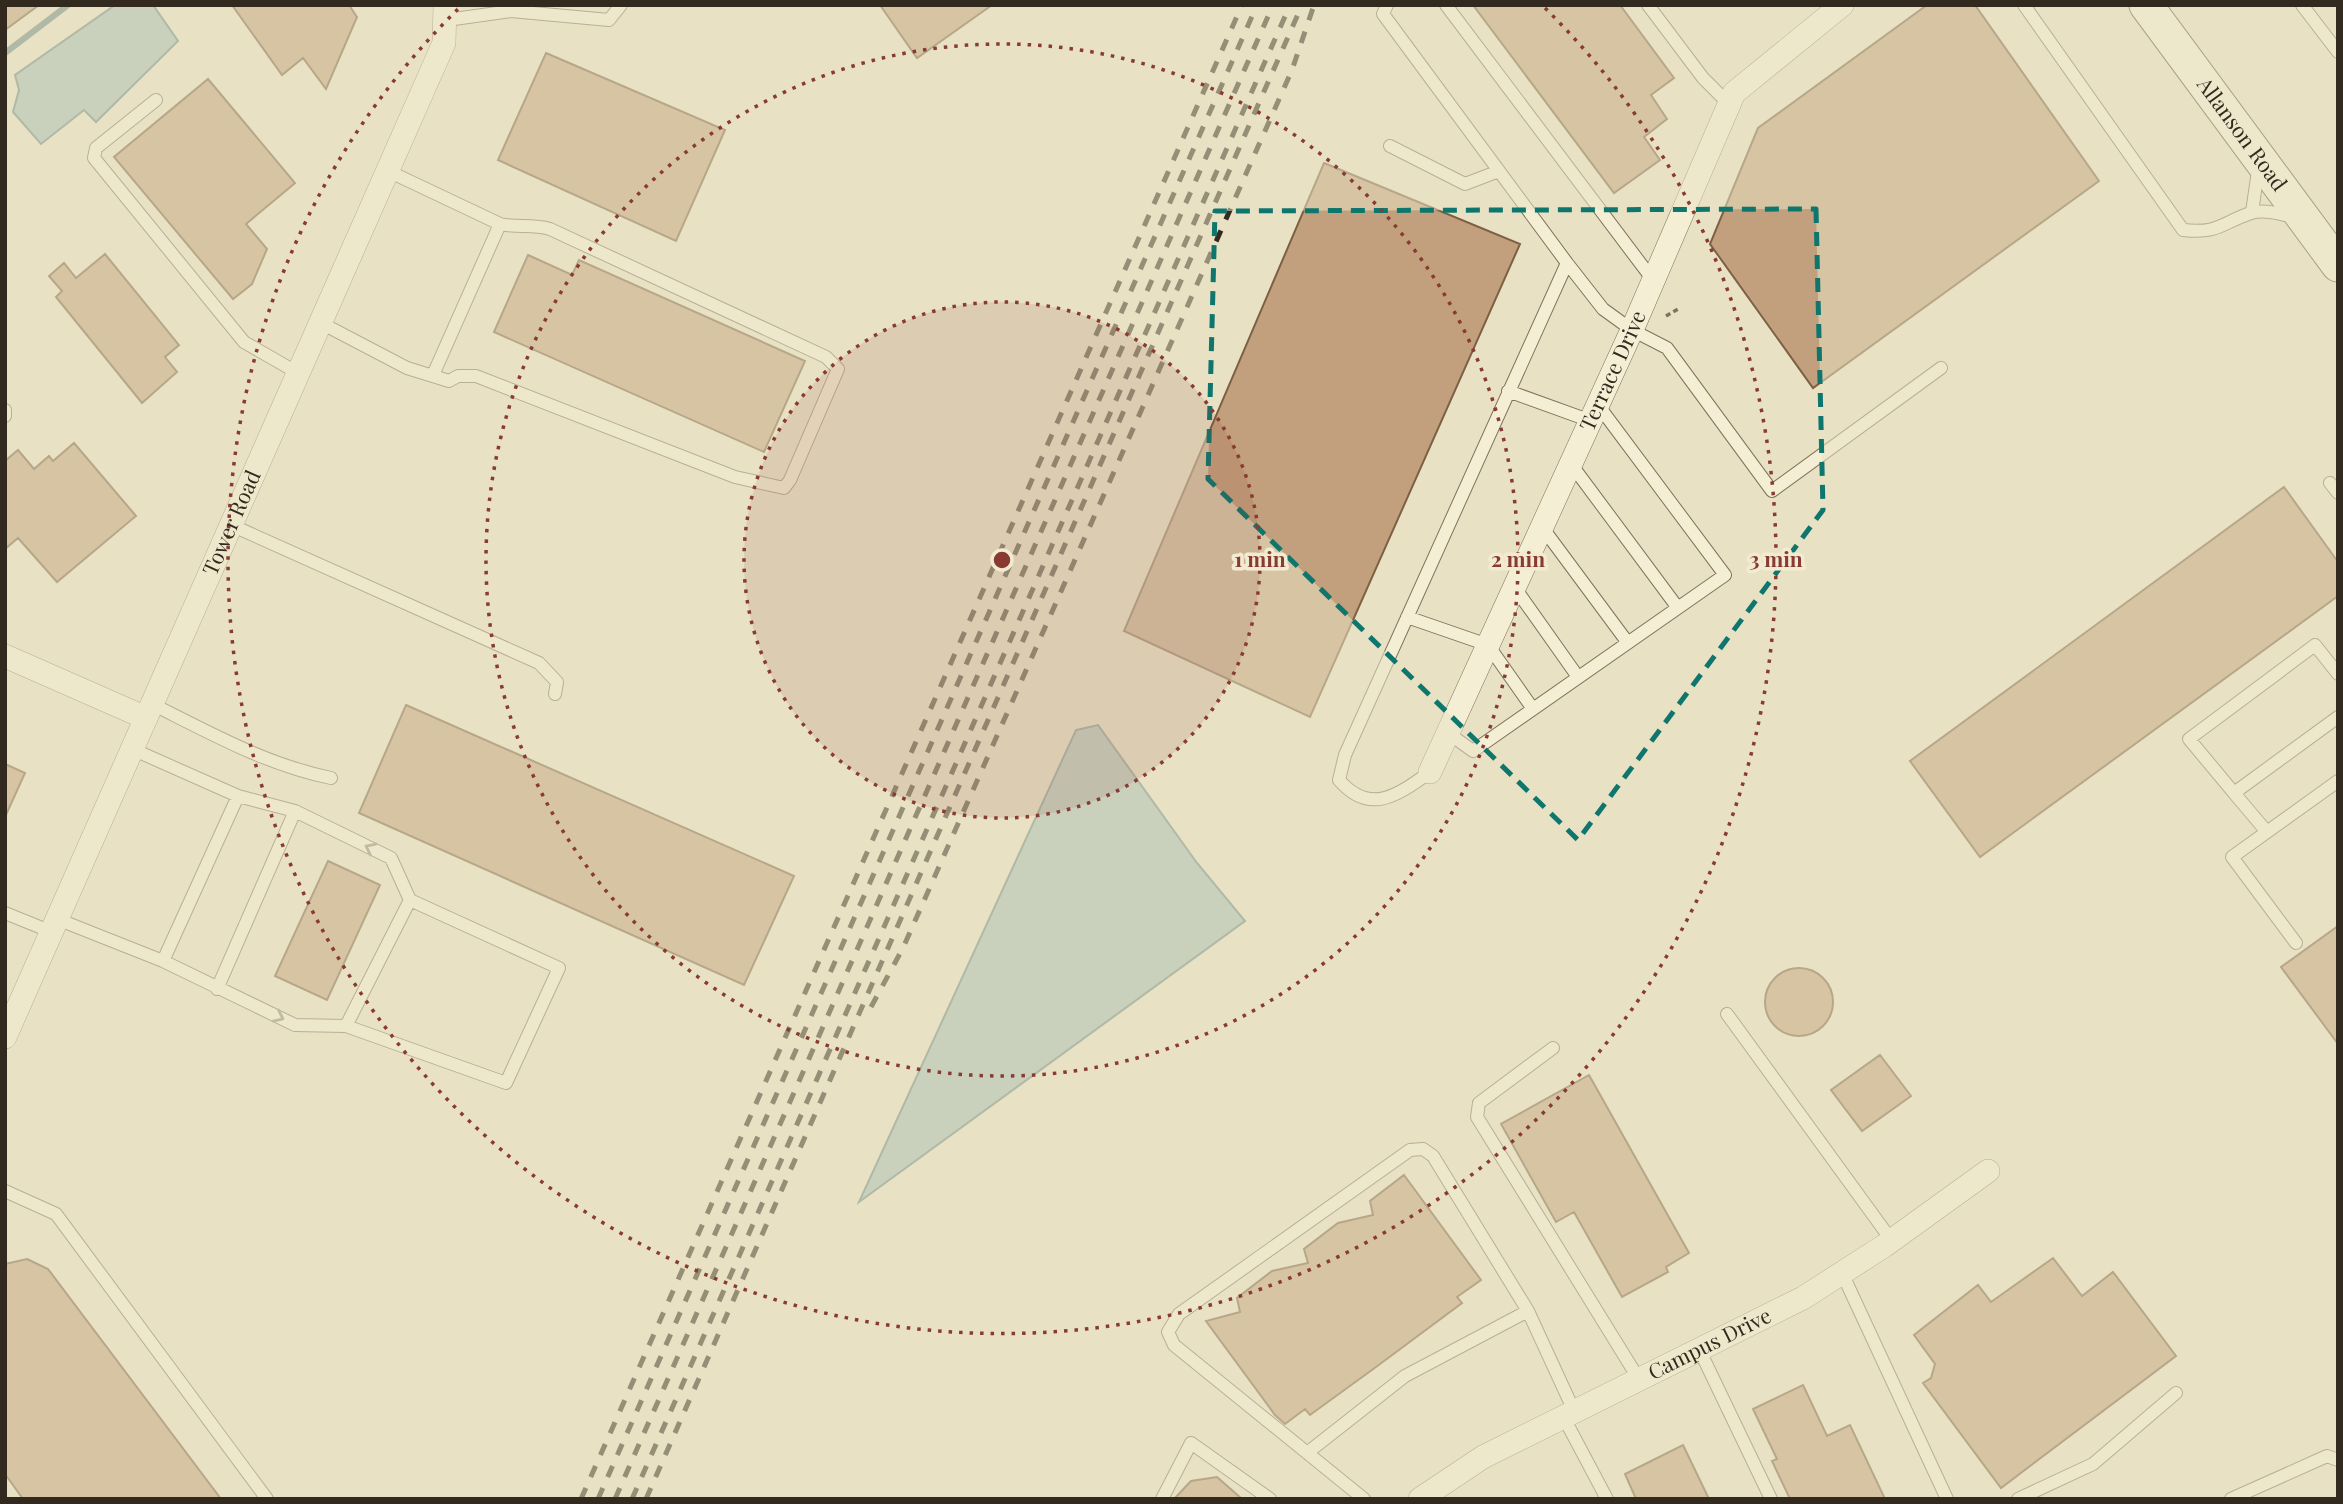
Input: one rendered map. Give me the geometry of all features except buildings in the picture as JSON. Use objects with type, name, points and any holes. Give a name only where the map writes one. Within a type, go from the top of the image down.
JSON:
[{"type":"street","name":"Terrace Drive","points":[[1430,772],[1632,330],[1734,93],[1842,5]]},
{"type":"street","name":"Allanson Road","points":[[2146,5],[2338,265]]},
{"type":"street","name":"Tower Road","points":[[5,1037],[444,43],[446,13]]},
{"type":"street","points":[[5,656],[149,711]]},
{"type":"street","name":"Campus Drive","points":[[1420,1499],[1483,1457],[1803,1298],[1892,1241],[1988,1171]]},
{"type":"lane","points":[[446,13],[511,11],[609,20],[621,5]]},
{"type":"lane","points":[[1387,5],[1383,13],[1603,309],[1632,330],[1667,348],[1772,491],[1941,368]]},
{"type":"lane","points":[[1446,5],[1653,280]]},
{"type":"lane","points":[[1648,5],[1703,78],[1729,104]]},
{"type":"lane","points":[[2024,5],[2183,230],[2201,232],[2219,229],[2252,212],[2303,219]]},
{"type":"lane","points":[[2302,5],[2338,52]]},
{"type":"lane","points":[[156,100],[96,148],[94,158],[244,342],[298,373]]},
{"type":"lane","points":[[1390,146],[1465,184],[1499,171]]},
{"type":"lane","points":[[2252,212],[2259,181],[2257,156]]},
{"type":"lane","points":[[321,323],[407,368],[449,381],[458,376],[476,376],[735,477],[784,488],[790,480],[838,369],[833,362],[794,341],[550,229],[532,224],[517,228],[500,224],[388,171]]},
{"type":"lane","points":[[433,375],[500,224]]},
{"type":"lane","points":[[1430,772],[1410,787],[1385,798],[1368,801],[1350,793],[1339,780],[1345,755],[1567,263]]},
{"type":"lane","points":[[1448,733],[1472,751],[1725,575],[1594,413],[1508,391]]},
{"type":"lane","points":[[5,410],[5,416]]},
{"type":"lane","points":[[1571,464],[1678,608]]},
{"type":"lane","points":[[231,525],[539,663],[557,682],[555,694]]},
{"type":"lane","points":[[1542,527],[1628,643]]},
{"type":"lane","points":[[1514,588],[1578,677]]},
{"type":"lane","points":[[1407,617],[1488,645],[1533,709]]},
{"type":"lane","points":[[2267,832],[2189,739],[2315,645],[2338,674]]},
{"type":"lane","points":[[149,711],[294,770],[331,778]]},
{"type":"lane","points":[[2234,793],[2338,717]]},
{"type":"lane","points":[[5,913],[55,925],[163,961],[295,1025],[346,1026],[506,1083],[559,968],[410,900],[391,858],[295,811],[238,796],[132,749]]},
{"type":"lane","points":[[2296,943],[2232,858],[2338,781]]},
{"type":"lane","points":[[163,961],[238,796]]},
{"type":"lane","points":[[217,989],[295,811]]},
{"type":"lane","points":[[346,1026],[410,900]]},
{"type":"lane","points":[[1727,1014],[1892,1241]]},
{"type":"lane","points":[[1553,1048],[1479,1103],[1477,1117],[1640,1381]]},
{"type":"lane","points":[[1364,1499],[1174,1345],[1168,1332],[1179,1314],[1410,1150],[1423,1149],[1433,1156],[1528,1311],[1606,1499]]},
{"type":"lane","points":[[5,1191],[56,1214],[267,1499]]},
{"type":"lane","points":[[1842,1273],[1947,1499]]},
{"type":"lane","points":[[1307,1453],[1405,1376],[1528,1311]]},
{"type":"lane","points":[[1700,1351],[1771,1499]]},
{"type":"lane","points":[[2018,1499],[2092,1464],[2176,1393]]},
{"type":"lane","points":[[1162,1499],[1191,1443],[1270,1499]]},
{"type":"lane","points":[[2231,1499],[2327,1456],[2338,1460]]},
{"type":"path","points":[[1666,316],[1678,309]]},
{"type":"highlighted area","points":[[1816,209],[1823,510],[1578,840],[1208,479],[1215,211]]},
{"type":"water","points":[[115,5],[153,5],[178,41],[96,122],[84,110],[41,144],[13,112],[19,90],[15,75]]},
{"type":"water","points":[[1098,725],[1197,863],[1245,921],[859,1202],[1076,730]]},
{"type":"waterway","points":[[5,53],[68,5]]},
{"type":"railway","points":[[581,1499],[1242,5]]},
{"type":"railway","points":[[598,1499],[1257,5]]},
{"type":"railway","points":[[615,1499],[1273,5]]},
{"type":"railway","points":[[632,1499],[1290,5]]},
{"type":"railway","points":[[646,1499],[1302,5]]},
{"type":"railway","points":[[871,1007],[903,948],[1292,70],[1314,5]]}]
